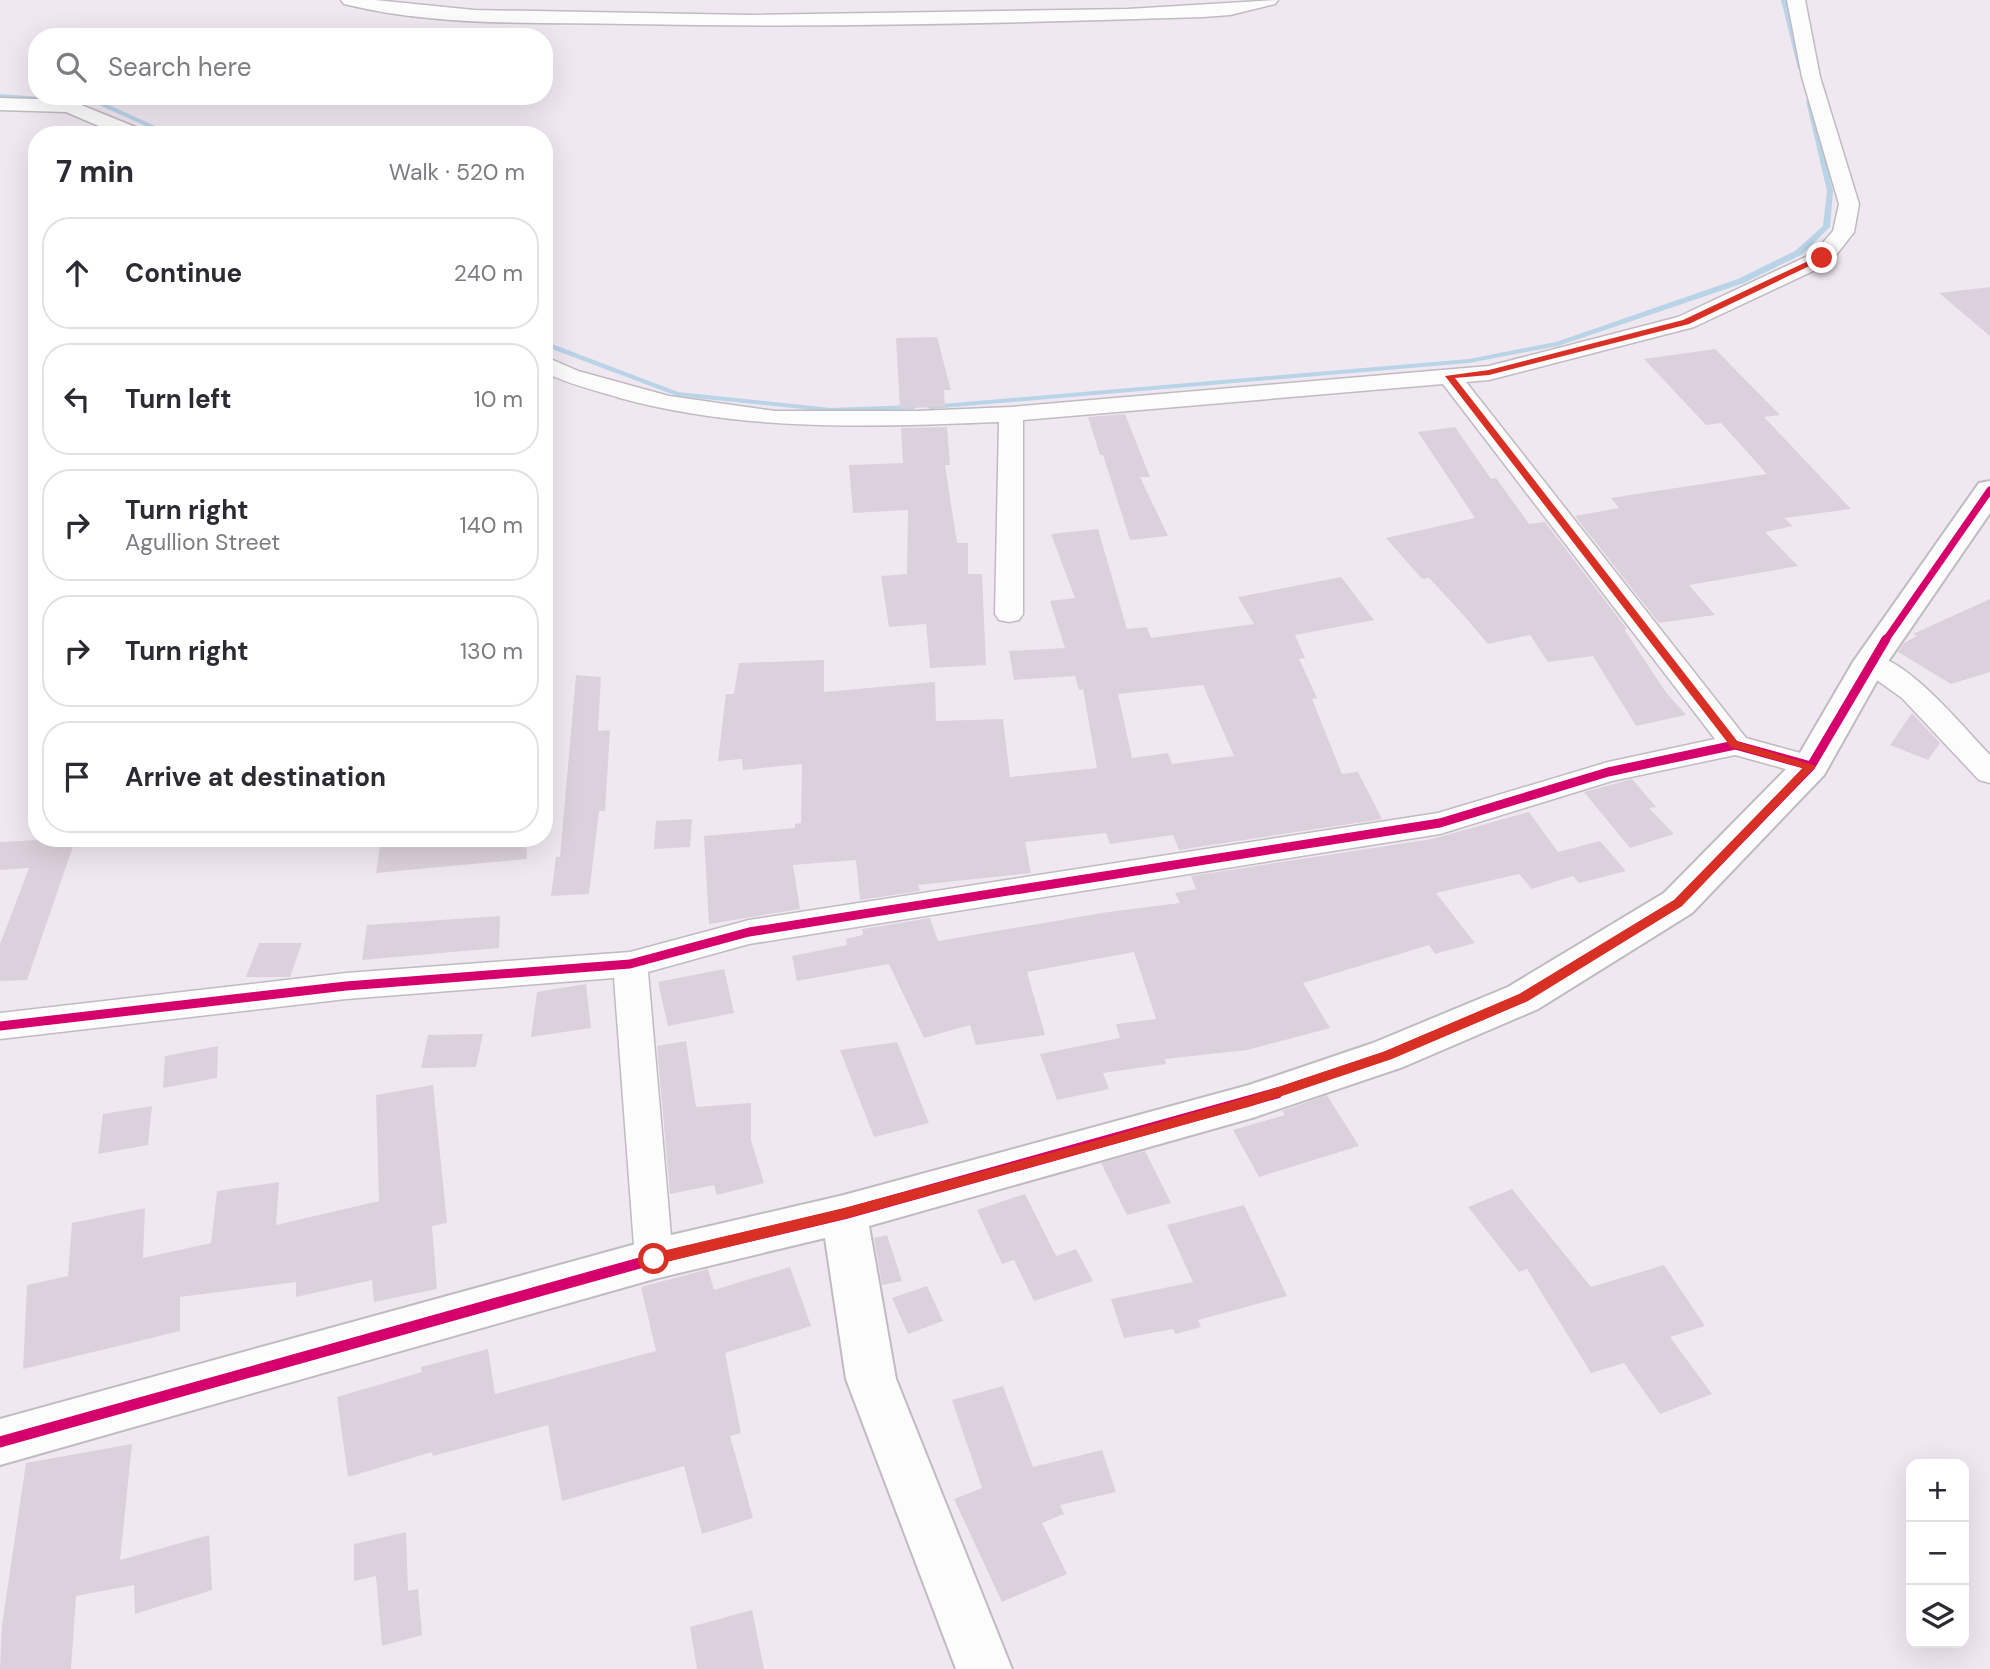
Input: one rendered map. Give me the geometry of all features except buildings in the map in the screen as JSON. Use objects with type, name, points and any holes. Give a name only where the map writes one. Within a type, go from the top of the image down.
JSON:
[{"type":"street","points":[[350,0],[376,6],[440,12],[662,19],[1008,18],[1203,12],[1230,10],[1269,0]]},
{"type":"street","points":[[553,368],[570,376],[667,403],[775,418],[918,418],[1011,414],[1489,373],[1686,322],[1822,258],[1843,233],[1849,204],[1811,77],[1796,0]]},
{"type":"street","points":[[0,104],[28,105]]},
{"type":"street","points":[[34,105],[69,106],[117,126]]},
{"type":"street","points":[[1449,376],[1735,744]]},
{"type":"street","points":[[1009,614],[1011,414]]},
{"type":"street","points":[[0,1442],[654,1259],[844,1214],[1252,1101],[1388,1055],[1523,998],[1678,903],[1811,766],[1870,662],[1990,489]]},
{"type":"street","points":[[1870,662],[1912,692],[1990,773]]},
{"type":"street","points":[[0,1026],[346,986],[630,964],[749,932],[1440,823],[1608,772],[1735,744],[1811,766]]},
{"type":"street","points":[[630,964],[654,1259]]},
{"type":"street","points":[[844,1214],[871,1379],[984,1669]]},
{"type":"waterway","points":[[1784,0],[1801,69]]},
{"type":"waterway","points":[[0,96],[28,98]]},
{"type":"waterway","points":[[930,407],[1469,361],[1558,344],[1741,281],[1798,253],[1826,227],[1830,191],[1809,101]]},
{"type":"waterway","points":[[104,105],[152,126]]},
{"type":"waterway","points":[[553,346],[677,394],[831,410],[914,407]]},
{"type":"cycle path","points":[[0,1442],[654,1259],[844,1214],[1252,1101],[1388,1055],[1523,998],[1678,903],[1811,766],[1870,662],[1990,490]]},
{"type":"cycle path","points":[[0,1026],[346,986],[630,964],[749,932],[1440,823],[1608,772],[1735,745],[1811,766]]},
{"type":"route","points":[[654,1259],[844,1214],[1087,1148],[1252,1101],[1388,1055],[1523,998],[1678,903],[1811,766],[1735,744],[1449,376],[1489,373],[1686,322],[1822,258]]}]
